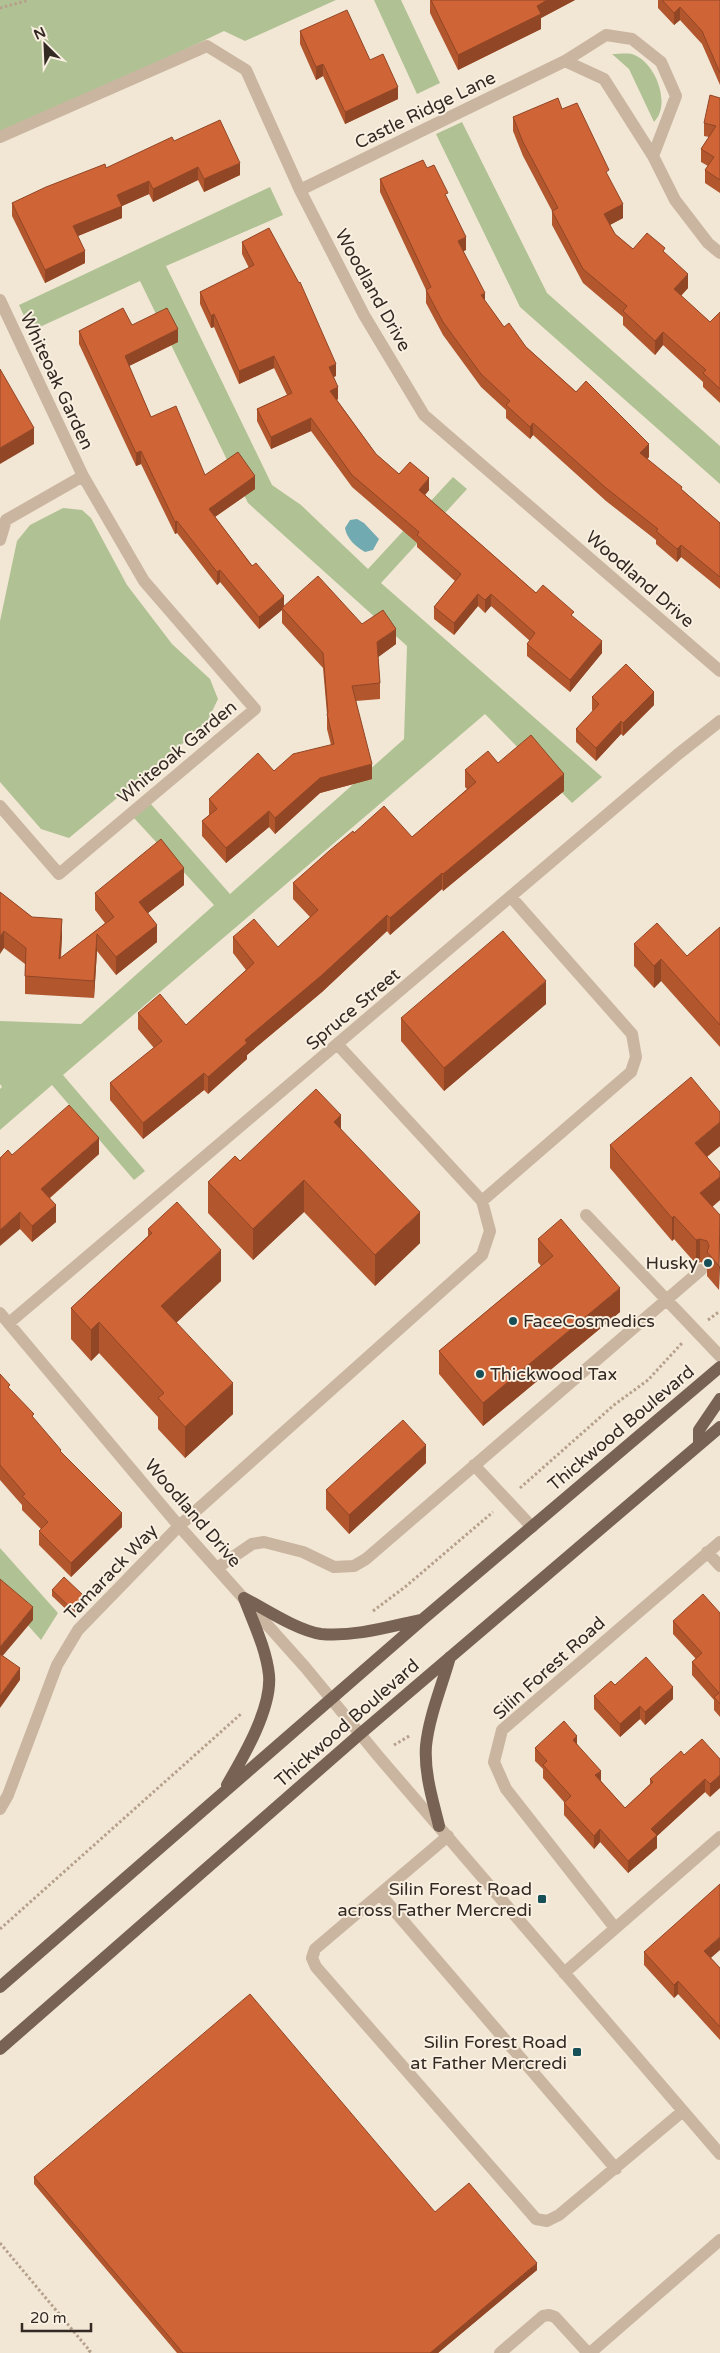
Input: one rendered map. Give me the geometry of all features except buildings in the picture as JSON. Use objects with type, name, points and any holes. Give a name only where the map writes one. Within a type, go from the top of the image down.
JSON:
[{"type":"main road","name":"Thickwood Boulevard","points":[[0,1987],[422,1619],[720,1367]]},
{"type":"main road","points":[[699,1445],[699,1430],[720,1398]]},
{"type":"main road","name":"Thickwood Boulevard","points":[[0,2049],[360,1734],[720,1427]]},
{"type":"main road","points":[[244,1598],[296,1625],[320,1634],[367,1632],[422,1619]]},
{"type":"main road","points":[[222,1793],[256,1733],[269,1689],[269,1674],[265,1655],[244,1598]]},
{"type":"main road","points":[[439,1826],[430,1785],[426,1747],[429,1728],[450,1657]]},
{"type":"street","name":"Castle Ridge Lane","points":[[300,190],[565,61],[606,35],[632,39],[661,62],[676,96],[653,156]]},
{"type":"street","name":"Woodland Drive","points":[[0,137],[207,46],[246,70],[300,190],[364,315],[424,415],[720,671]]},
{"type":"street","points":[[565,61],[604,79],[653,156],[675,200],[708,243],[720,253]]},
{"type":"street","name":"Whiteoak Garden","points":[[0,300],[83,476],[144,581],[255,710],[59,874],[0,806]]},
{"type":"street","name":"Whiteoak Garden","points":[[0,540],[6,520],[83,476]]},
{"type":"street","name":"Spruce Street","points":[[9,1323],[677,755],[720,721]]},
{"type":"street","points":[[338,1045],[482,1201],[631,1072],[636,1057],[632,1034],[511,897]]},
{"type":"street","name":"Tamarack Way","points":[[0,1809],[8,1795],[57,1665],[78,1630],[179,1526],[482,1255],[490,1231],[482,1201]]},
{"type":"street","points":[[586,1215],[720,1356]]},
{"type":"street","points":[[218,1568],[252,1544],[264,1542],[303,1552],[334,1567],[354,1566],[366,1559],[701,1270]]},
{"type":"street","name":"Woodland Drive","points":[[0,1313],[179,1526],[332,1699],[360,1734]]},
{"type":"street","points":[[474,1465],[532,1527]]},
{"type":"street","name":"Silin Forest Road","points":[[615,1928],[506,1789],[494,1762],[502,1730],[720,1542]]},
{"type":"street","points":[[707,1552],[720,1566]]},
{"type":"street","points":[[360,1734],[720,2154]]},
{"type":"street","points":[[448,1836],[315,1949],[312,1958],[316,1967],[536,2219],[547,2221],[559,2215],[683,2111]]},
{"type":"street","points":[[564,1973],[720,1837]]},
{"type":"street","points":[[380,1894],[616,2169]]},
{"type":"street","points":[[500,2353],[543,2316],[549,2315],[555,2317],[589,2353],[720,2240]]},
{"type":"path","points":[[0,8],[29,0]]},
{"type":"path","points":[[713,1316],[720,1311]]},
{"type":"path","points":[[524,1486],[614,1405],[648,1380],[673,1351]]},
{"type":"path","points":[[366,1614],[392,1598],[488,1516]]},
{"type":"path","points":[[0,1929],[236,1722],[246,1707]]},
{"type":"path","points":[[394,1745],[416,1732]]},
{"type":"path","points":[[0,2243],[90,2350],[88,2353]]},
{"type":"green space","points":[[0,0],[336,0],[245,41],[224,31],[0,138]]},
{"type":"green space","points":[[374,0],[401,0],[440,83],[417,94]]},
{"type":"green space","points":[[612,54],[632,54],[648,65],[654,74],[661,94],[661,105],[659,114],[654,122],[629,69]]},
{"type":"green space","points":[[462,122],[547,293],[720,446],[720,484],[520,307],[436,134]]},
{"type":"green space","points":[[270,187],[283,215],[166,266],[272,485],[301,505],[368,569],[453,477],[467,489],[381,583],[602,777],[572,803],[485,714],[63,1075],[145,1171],[134,1180],[52,1085],[0,1130],[0,1089],[2,1087],[0,1084],[0,1021],[81,1024],[214,905],[134,818],[150,803],[230,894],[404,739],[407,646],[248,503],[140,281],[31,331],[19,305]]},
{"type":"green space","points":[[63,508],[82,510],[91,518],[127,585],[172,644],[210,679],[218,699],[206,724],[69,838],[41,829],[0,782],[0,621],[17,541],[30,525]]},
{"type":"green space","points":[[0,1548],[58,1613],[41,1640],[0,1594]]},
{"type":"water","points":[[357,519],[364,523],[379,539],[373,550],[365,552],[355,545],[348,536],[345,528],[350,520]]},
{"type":"place","name":"Husky","points":[[708,1263]]},
{"type":"place","name":"FaceCosmedics","points":[[513,1321]]},
{"type":"place","name":"Thickwood Tax","points":[[480,1374]]},
{"type":"place","name":"Silin Forest Road across Father Mercredi","points":[[542,1899]]},
{"type":"place","name":"Silin Forest Road at Father Mercredi","points":[[577,2052]]}]
